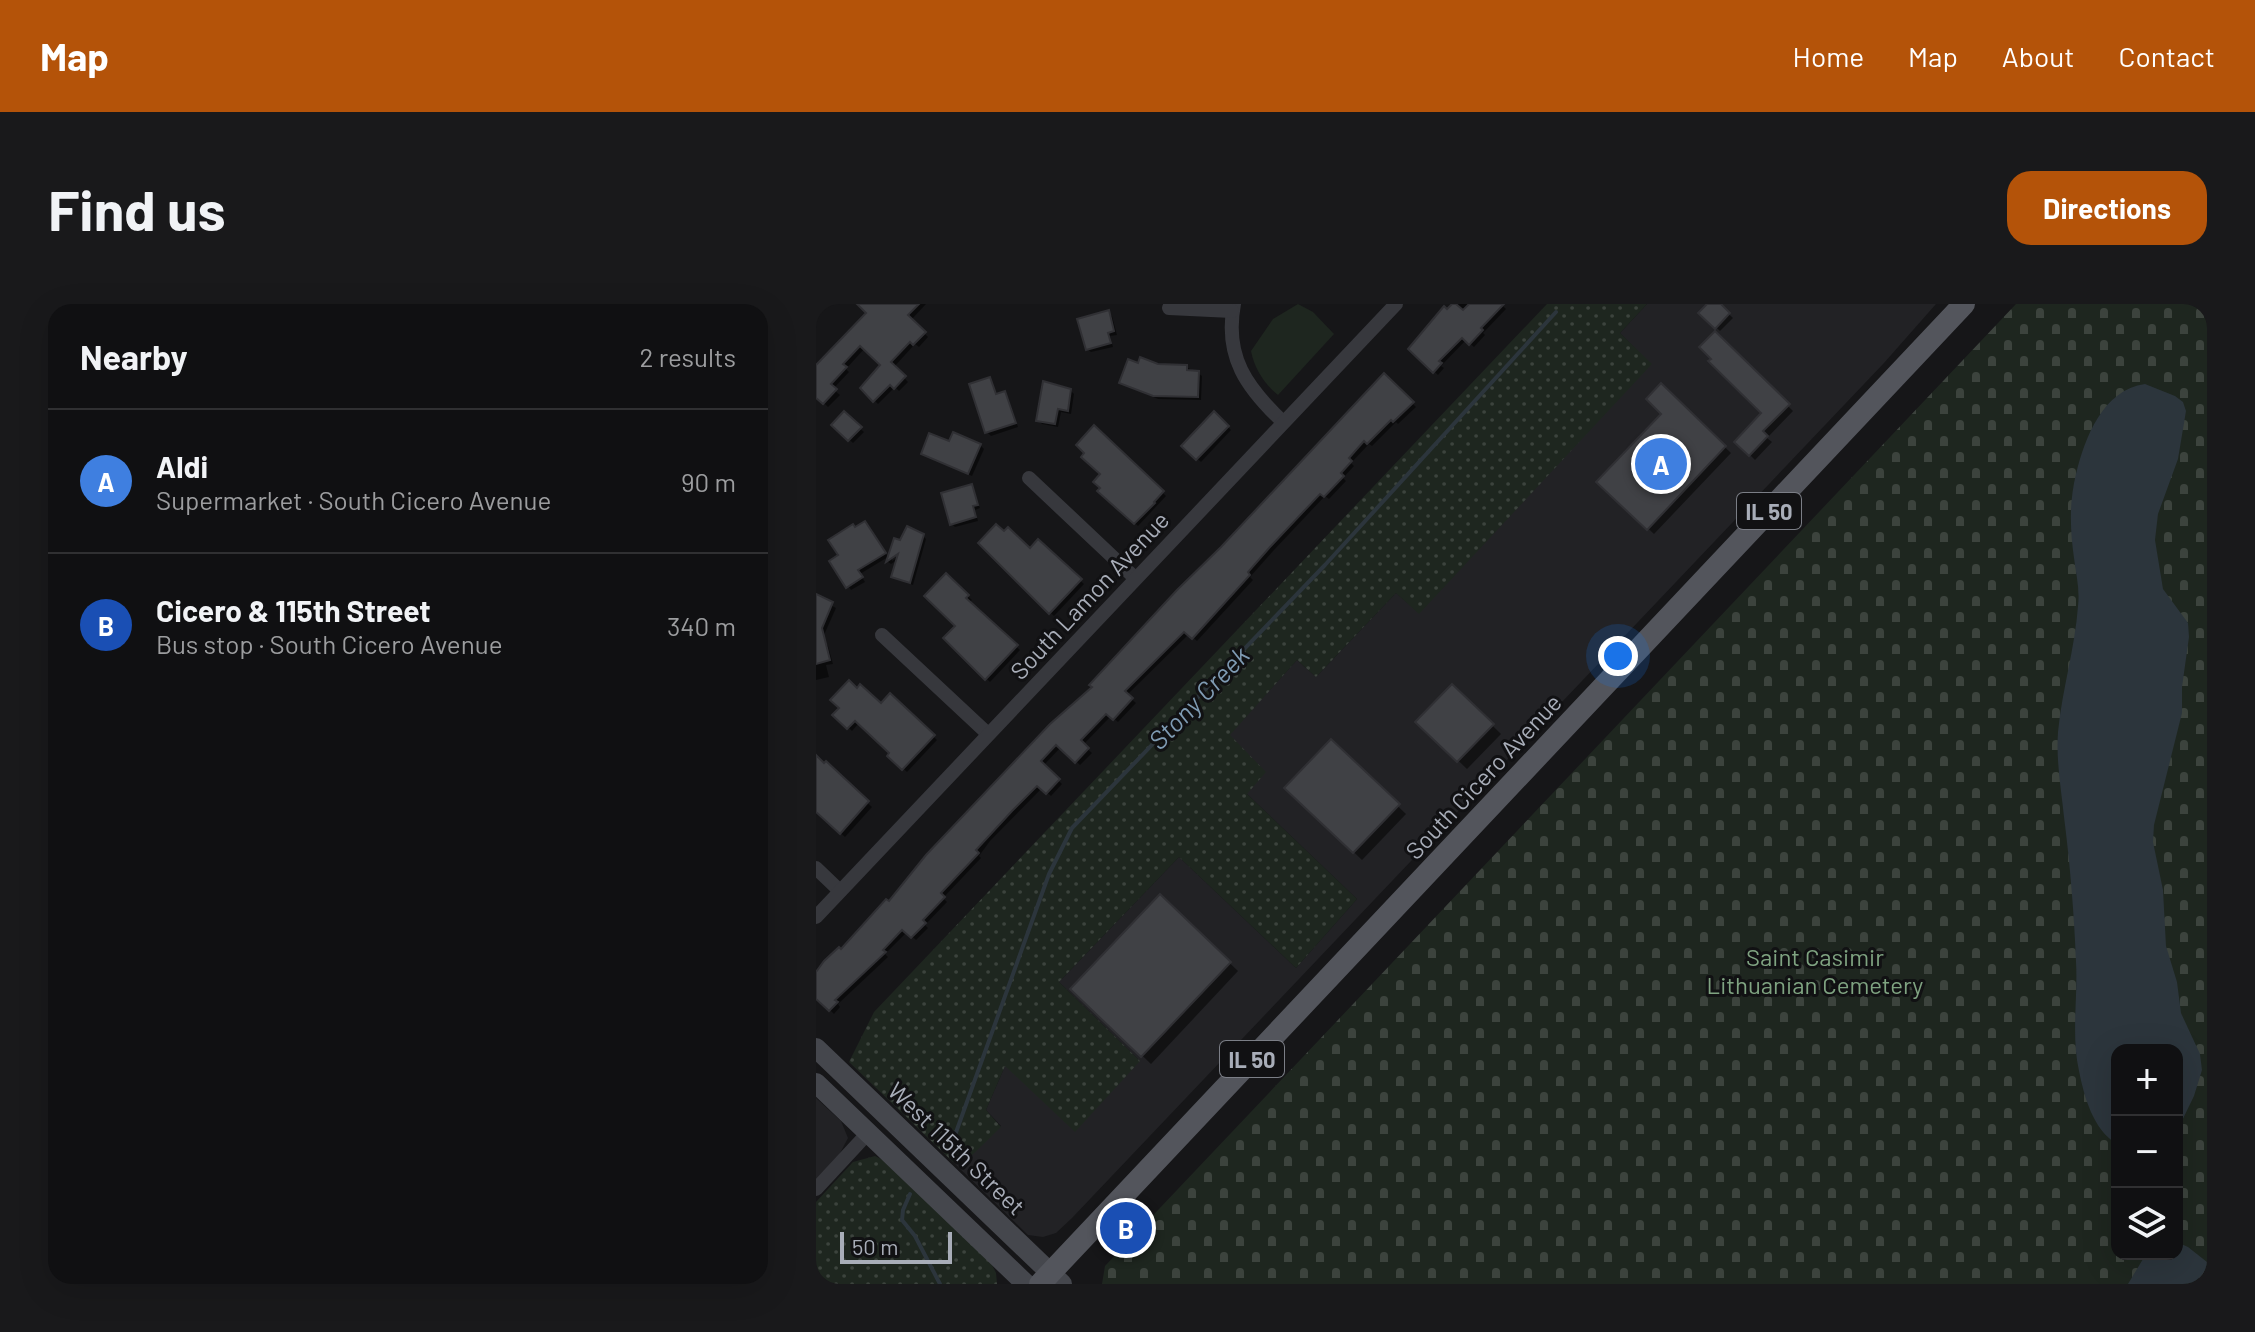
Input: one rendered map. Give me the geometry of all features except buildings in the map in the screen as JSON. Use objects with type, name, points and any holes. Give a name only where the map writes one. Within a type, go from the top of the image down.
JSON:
[{"type":"main road","name":"South Cicero Avenue","points":[[1051,1280],[1964,304]]},
{"type":"street","name":"South Lamon Avenue","points":[[816,917],[1396,304]]},
{"type":"street","points":[[1169,308],[1233,308],[1231,341],[1243,374],[1256,397],[1283,422]]},
{"type":"street","points":[[1029,478],[1135,578]]},
{"type":"street","points":[[882,635],[988,734]]},
{"type":"street","points":[[816,868],[840,891]]},
{"type":"street","name":"West 115th Street","points":[[816,1048],[1051,1280]]},
{"type":"street","name":"West 115th Street","points":[[816,1083],[1026,1284]]},
{"type":"street","points":[[816,1189],[868,1133]]},
{"type":"shaded area","points":[[1647,304],[1936,304],[1884,363],[1072,1218],[1056,1233],[1043,1237],[1028,1235],[953,1162],[959,1164],[1001,1126],[986,1110],[1005,1066],[1140,1061],[1059,982],[1179,857],[1296,968],[1357,899],[1247,794],[1229,735],[1297,660],[1316,677],[1396,593],[1419,613],[1651,364],[1620,333]]},
{"type":"shaded area","points":[[2145,384],[2175,396],[2183,402],[2186,411],[2178,459],[2158,514],[2155,540],[2163,589],[2188,623],[2189,637],[2182,713],[2154,825],[2153,842],[2163,890],[2166,946],[2177,982],[2181,1013],[2200,1054],[2202,1070],[2183,1119],[2183,1044],[2111,1044],[2111,1140],[2091,1112],[2077,1057],[2074,925],[2058,743],[2078,600],[2071,526],[2076,474],[2098,417],[2118,395]]},
{"type":"shaded area","points":[[816,1098],[841,1121],[848,1138],[838,1157],[816,1180]]},
{"type":"shaded area","points":[[2183,1245],[2207,1262],[2207,1284],[2128,1284],[2142,1260],[2183,1260]]},
{"type":"green space","points":[[1298,304],[1313,312],[1334,334],[1278,395],[1261,376],[1251,351],[1273,319]]},
{"type":"green space","points":[[1547,304],[1647,304],[1620,333],[1652,364],[1419,614],[1396,593],[1316,677],[1297,660],[1230,735],[1266,772],[1247,794],[1357,899],[1296,968],[1179,857],[1059,982],[1140,1061],[1075,1132],[1005,1066],[986,1110],[1001,1127],[963,1164],[953,1162],[849,1062],[874,1012]]},
{"type":"green space","name":"Saint Casimir Lithuanian Cemetery","points":[[2016,304],[2207,304],[2207,1284],[1102,1284],[1105,1266]]},
{"type":"green space","points":[[875,1156],[885,1161],[991,1263],[997,1284],[816,1284],[816,1202],[853,1162]]},
{"type":"waterway","name":"Stony Creek","points":[[950,1149],[1049,874],[1072,828],[1325,565],[1556,312]]},
{"type":"waterway","name":"Stony Creek","points":[[910,1194],[902,1220],[915,1236],[940,1284]]},
{"type":"place","name":"Aldi","points":[[1661,464]]},
{"type":"place","name":"Cicero & 115th Street","points":[[1126,1228]]}]
